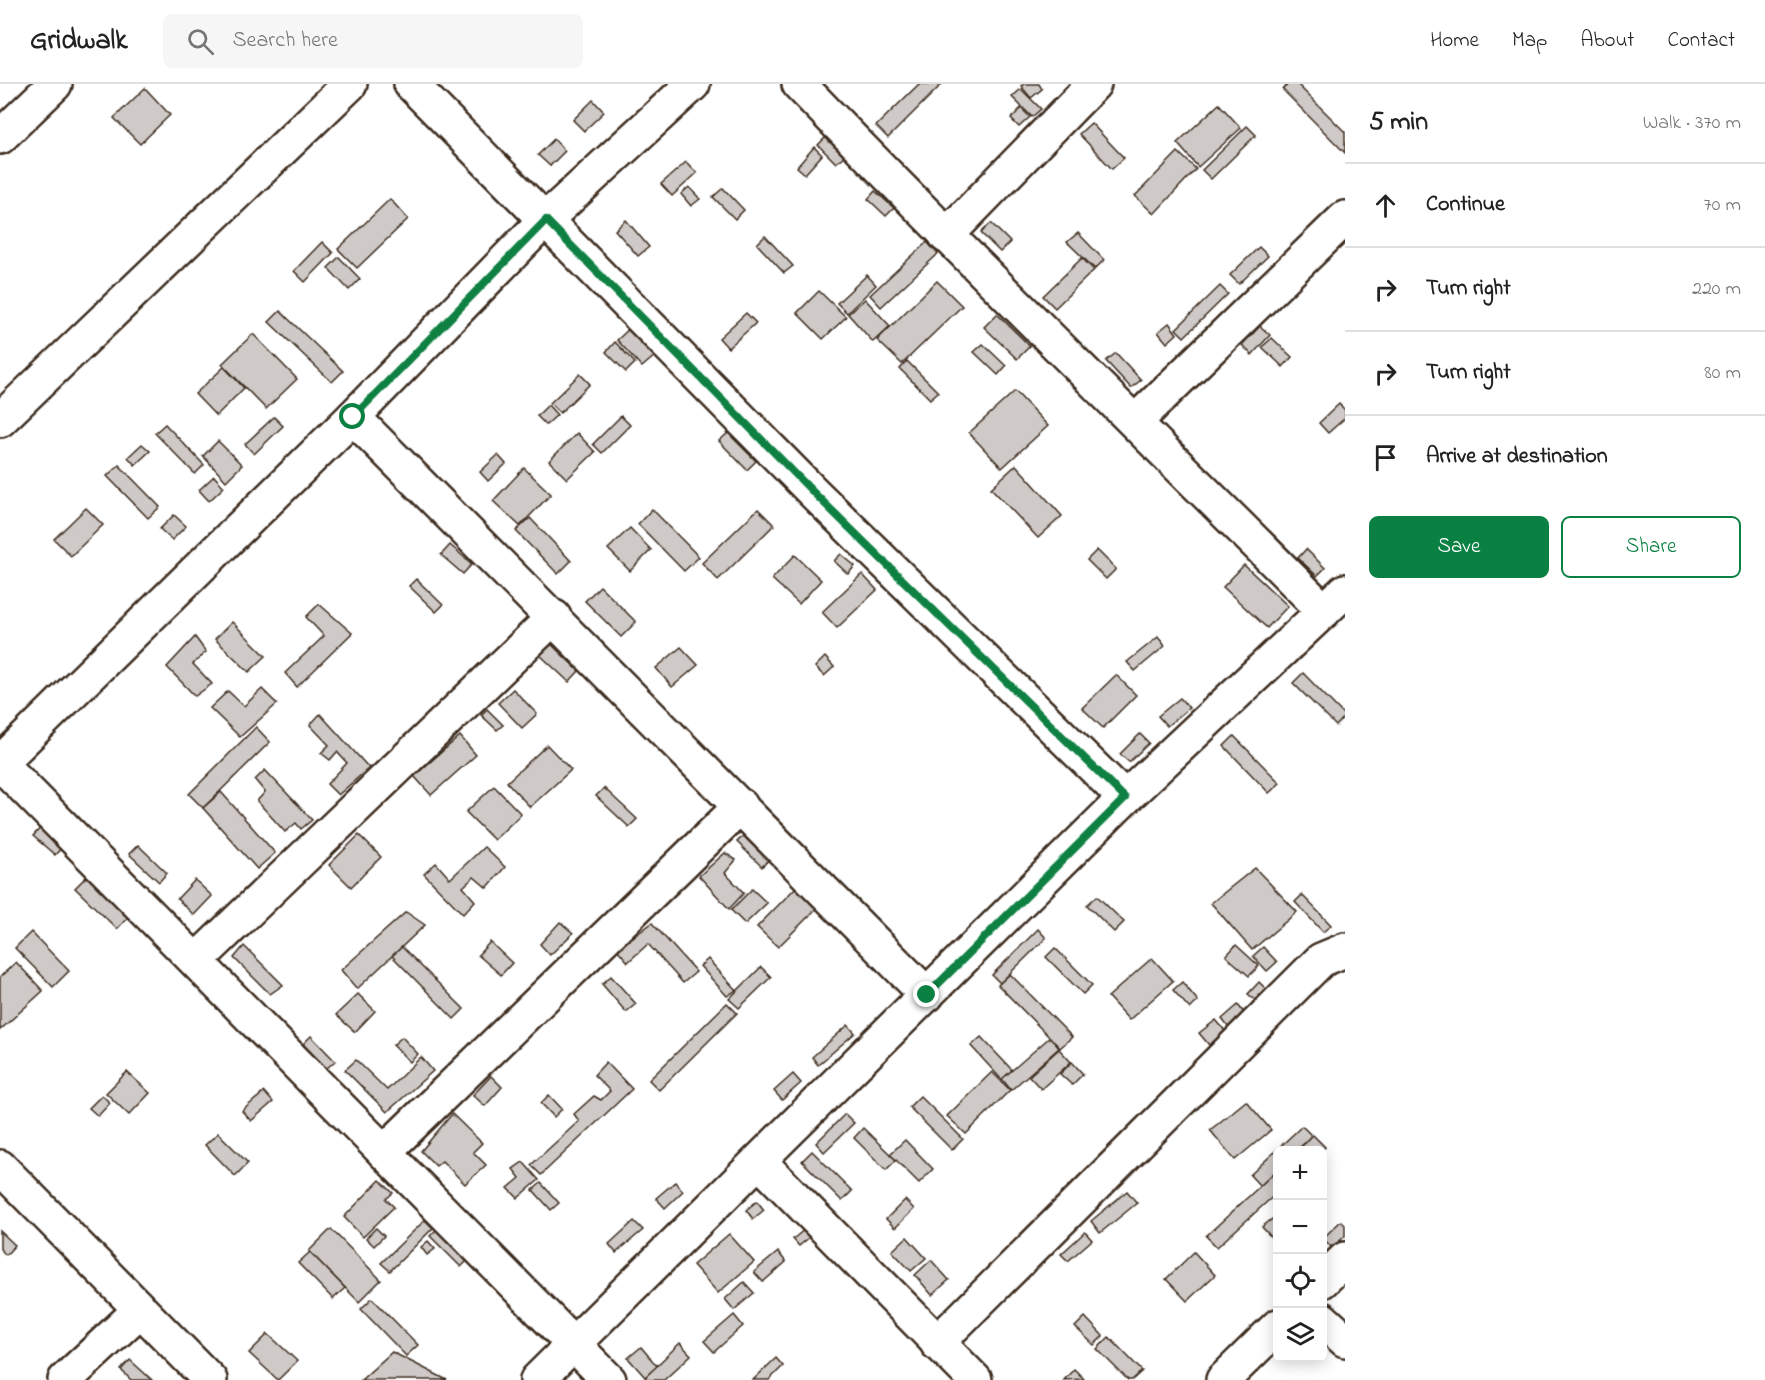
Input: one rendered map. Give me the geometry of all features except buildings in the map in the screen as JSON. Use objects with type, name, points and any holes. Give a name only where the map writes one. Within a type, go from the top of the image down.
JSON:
[{"type":"street","points":[[0,137],[55,84]]},
{"type":"street","points":[[0,420],[350,84]]},
{"type":"street","points":[[411,84],[813,492],[1125,798]]},
{"type":"street","points":[[609,1380],[0,763],[353,417],[546,220],[693,84]]},
{"type":"street","points":[[537,1380],[1125,798],[1335,601],[1136,421],[946,236],[799,84]]},
{"type":"street","points":[[946,236],[1094,84]]},
{"type":"street","points":[[1136,421],[1345,218]]},
{"type":"street","points":[[353,417],[927,995]]},
{"type":"street","points":[[196,962],[554,617]]},
{"type":"street","points":[[384,1152],[741,806]]},
{"type":"street","points":[[937,1343],[1321,960],[1345,950]]},
{"type":"street","points":[[759,1161],[975,1380]]},
{"type":"street","points":[[0,1167],[210,1380]]},
{"type":"street","points":[[1327,1277],[1345,1259]]},
{"type":"street","points":[[65,1380],[140,1310]]},
{"type":"street","points":[[1327,1323],[1345,1340]]},
{"type":"street","points":[[1222,1380],[1273,1331]]},
{"type":"route","points":[[353,417],[546,220],[813,492],[1125,798],[927,995]]}]
